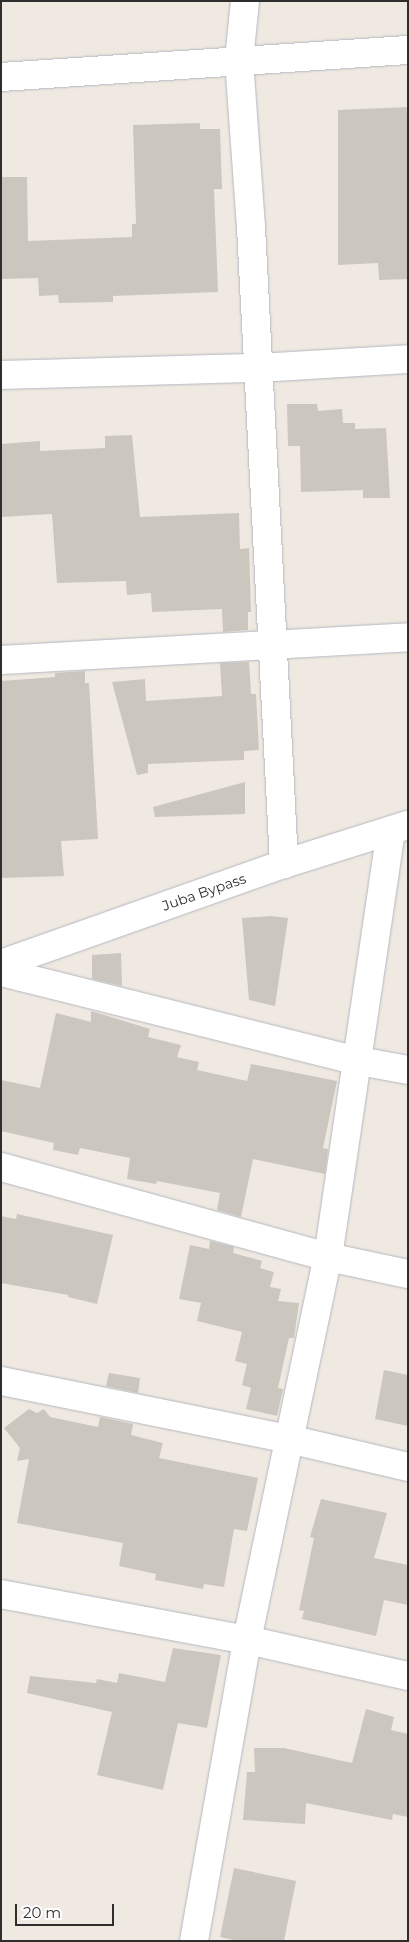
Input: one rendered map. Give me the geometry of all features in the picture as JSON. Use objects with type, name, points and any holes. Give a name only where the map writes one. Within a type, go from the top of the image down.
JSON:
[{"type":"street","points":[[245,1],[239,60],[258,368],[270,646],[284,864]]},
{"type":"street","points":[[1,77],[408,50]]},
{"type":"street","points":[[1,375],[258,368],[408,359]]},
{"type":"street","points":[[1,660],[408,637]]},
{"type":"street","points":[[194,1941],[247,1640],[328,1257],[399,828]]},
{"type":"street","name":"Juba Bypass","points":[[1,964],[284,864],[399,828]]},
{"type":"street","points":[[1,972],[359,1061],[408,1070]]},
{"type":"street","points":[[1,1167],[328,1257],[408,1274]]},
{"type":"street","points":[[1,1381],[289,1438],[408,1467]]},
{"type":"street","points":[[1,1594],[247,1640],[408,1676]]},
{"type":"building","points":[[408,107],[408,279],[379,280],[378,263],[338,265],[338,110]]},
{"type":"building","points":[[200,123],[200,129],[220,129],[222,189],[214,189],[218,292],[113,296],[113,302],[59,303],[58,295],[39,296],[38,278],[1,279],[1,177],[27,177],[28,241],[132,237],[132,224],[136,224],[133,125]]},
{"type":"building","points":[[287,404],[317,404],[318,411],[342,409],[343,423],[355,423],[355,429],[386,428],[390,498],[363,498],[363,490],[301,492],[300,446],[288,446]]},
{"type":"building","points":[[132,435],[140,517],[239,513],[240,549],[249,548],[251,612],[248,612],[248,630],[223,632],[222,609],[152,612],[151,593],[127,595],[126,581],[57,583],[52,514],[1,517],[1,444],[40,441],[40,451],[105,448],[105,436]]},
{"type":"building","points":[[249,662],[251,694],[256,694],[259,750],[244,751],[244,760],[148,764],[148,773],[137,775],[112,682],[145,679],[146,701],[222,696],[220,663]]},
{"type":"building","points":[[85,671],[85,683],[89,683],[98,839],[61,841],[64,876],[1,878],[1,681],[55,677],[55,673]]},
{"type":"building","points":[[245,782],[245,814],[155,817],[153,807]]},
{"type":"building","points":[[271,916],[288,918],[275,1006],[249,1000],[242,918]]},
{"type":"building","points":[[121,953],[122,986],[92,979],[92,955]]},
{"type":"building","points":[[91,1011],[150,1029],[148,1037],[181,1045],[177,1057],[199,1062],[197,1070],[247,1081],[251,1064],[337,1081],[323,1148],[328,1149],[325,1174],[253,1159],[241,1217],[217,1210],[220,1193],[157,1181],[156,1184],[127,1179],[130,1158],[80,1148],[78,1155],[53,1150],[54,1143],[1,1131],[1,1080],[40,1088],[56,1013],[91,1022]]},
{"type":"building","points":[[17,1214],[113,1235],[97,1304],[68,1297],[68,1295],[1,1283],[1,1216],[16,1219]]},
{"type":"building","points":[[210,1241],[234,1247],[233,1253],[262,1261],[260,1268],[274,1272],[270,1287],[281,1289],[278,1301],[299,1303],[294,1338],[289,1338],[278,1388],[283,1389],[277,1416],[246,1409],[251,1388],[242,1385],[247,1364],[235,1361],[242,1332],[197,1321],[201,1303],[179,1299],[190,1245],[209,1249]]},
{"type":"building","points":[[384,1370],[408,1375],[408,1426],[375,1419]]},
{"type":"building","points":[[109,1373],[140,1378],[138,1393],[106,1386]]},
{"type":"building","points":[[29,1409],[37,1413],[44,1409],[50,1417],[98,1427],[100,1417],[133,1424],[131,1435],[163,1443],[159,1458],[258,1478],[247,1531],[234,1529],[224,1587],[204,1584],[203,1589],[155,1580],[156,1574],[119,1566],[123,1543],[17,1523],[29,1459],[17,1461],[20,1448],[4,1428]]},
{"type":"building","points":[[321,1499],[387,1513],[374,1558],[408,1565],[408,1605],[384,1600],[376,1636],[302,1619],[304,1611],[299,1610],[314,1538],[310,1537]]},
{"type":"building","points":[[173,1648],[221,1655],[207,1728],[178,1723],[163,1790],[97,1775],[112,1712],[27,1693],[30,1676],[96,1683],[97,1679],[117,1683],[119,1673],[165,1682]]},
{"type":"building","points":[[366,1709],[394,1717],[391,1730],[408,1734],[408,1817],[393,1814],[392,1820],[306,1803],[305,1824],[243,1820],[247,1772],[255,1772],[254,1748],[284,1748],[352,1763]]},
{"type":"building","points":[[234,1868],[296,1881],[284,1941],[238,1941],[220,1937]]}]
